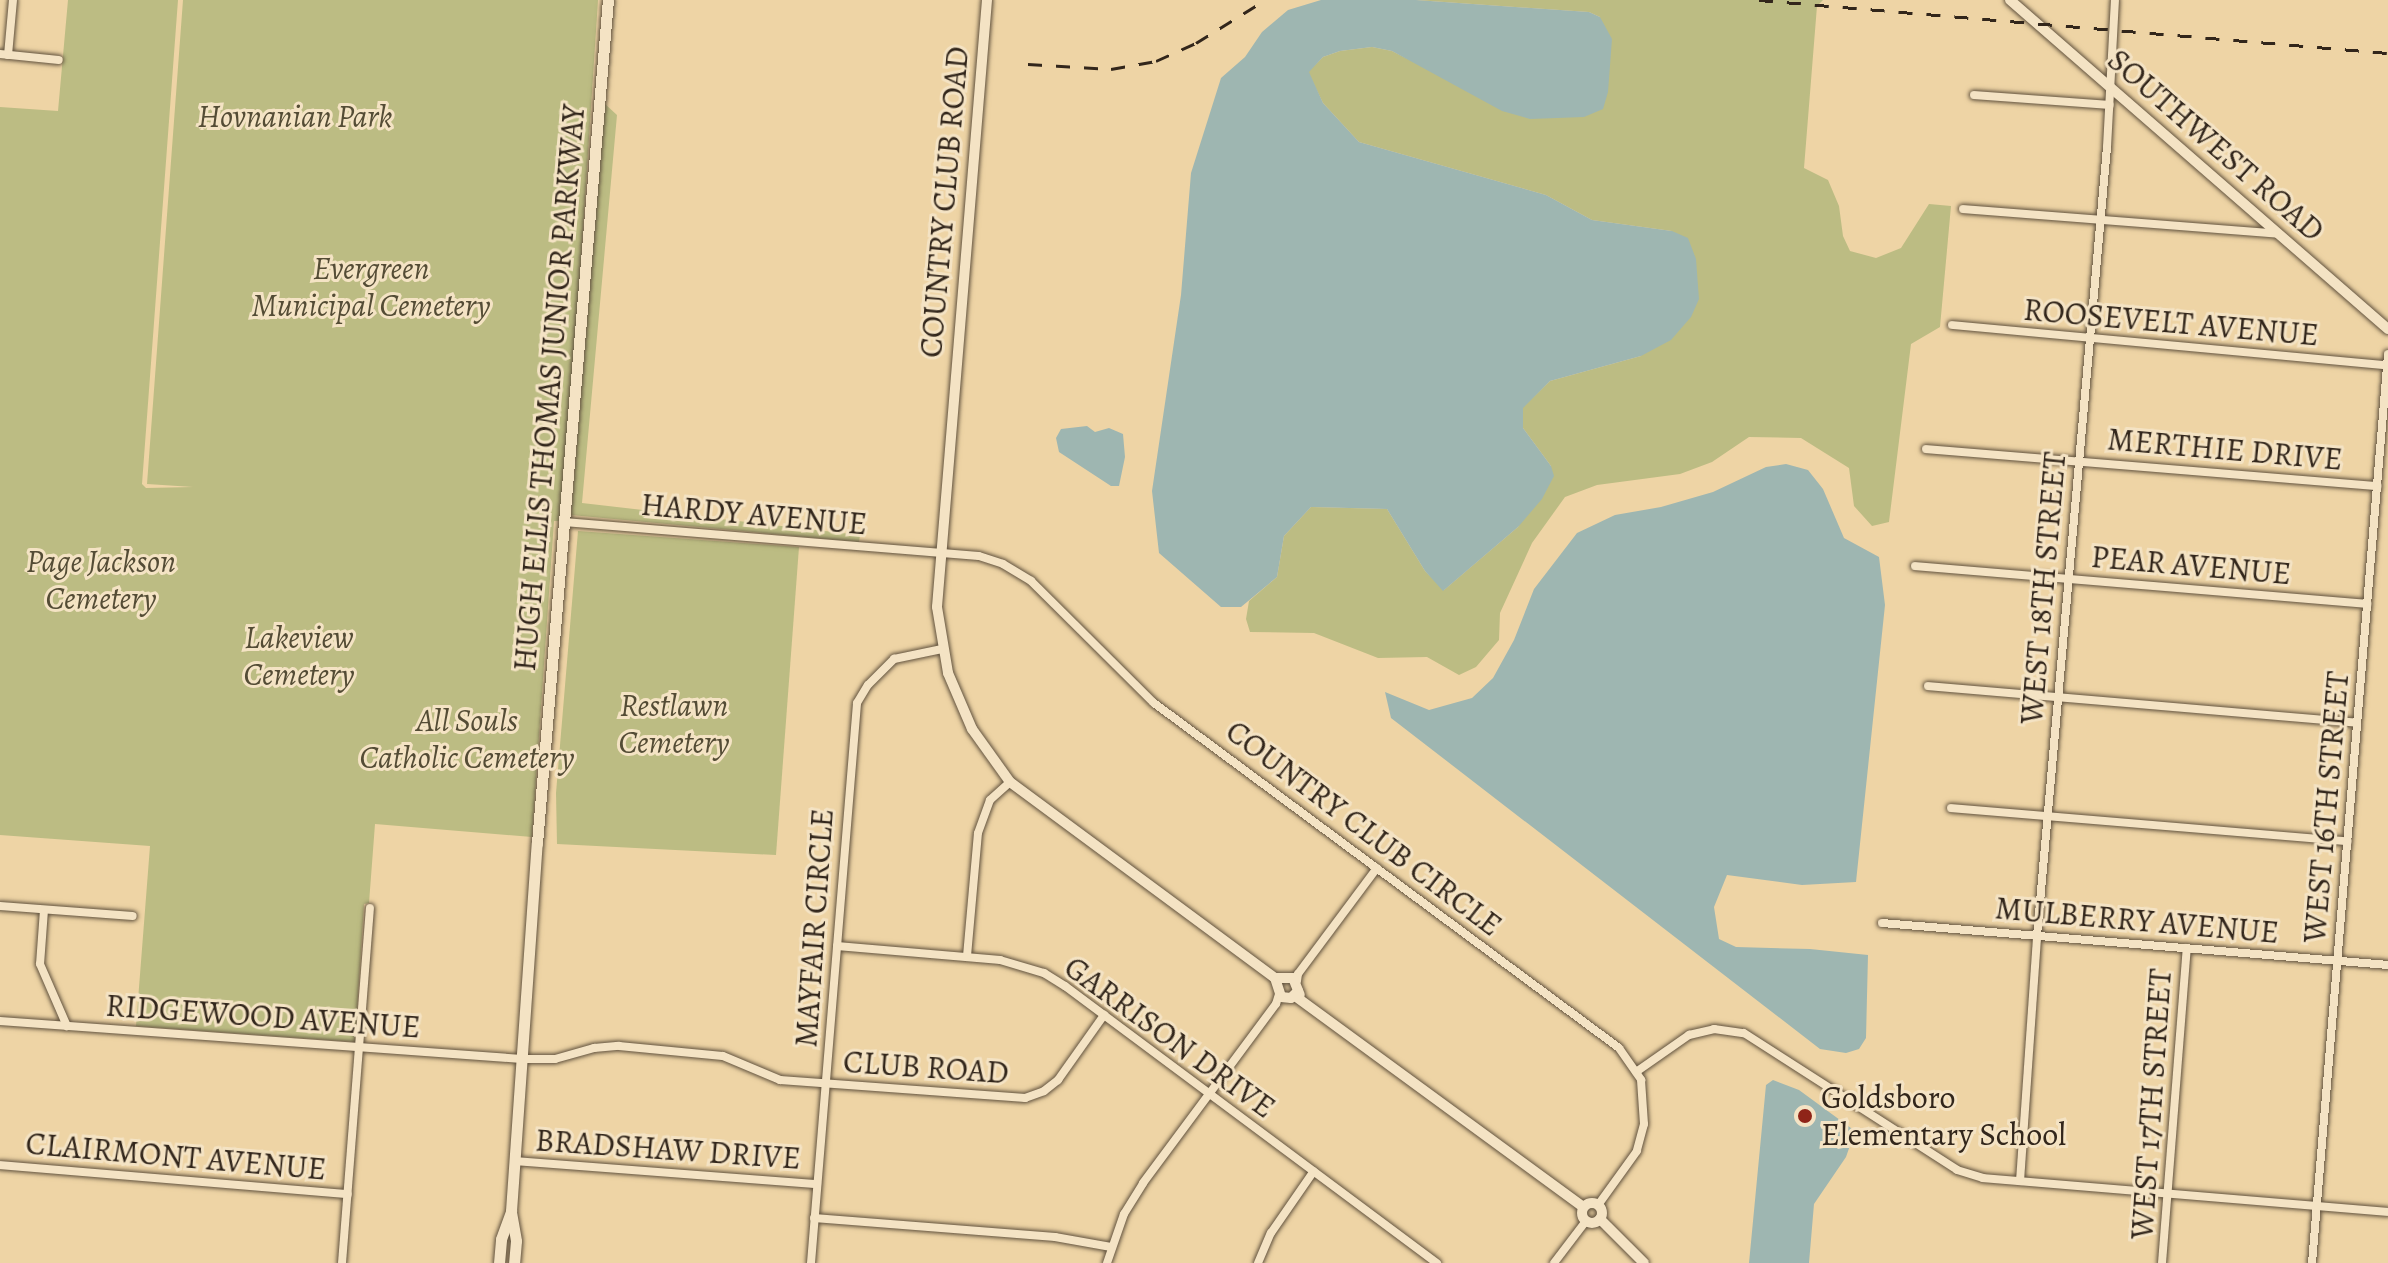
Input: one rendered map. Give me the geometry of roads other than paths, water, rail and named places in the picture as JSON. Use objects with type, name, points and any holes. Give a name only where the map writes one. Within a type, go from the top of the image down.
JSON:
[{"type":"main road","name":"HUGH ELLIS THOMAS JUNIOR PARKWAY","points":[[514,1263],[516,1241],[511,1211],[522,1059],[608,0]]},
{"type":"main road","name":"HUGH ELLIS THOMAS JUNIOR PARKWAY","points":[[499,1263],[501,1239],[511,1211]]},
{"type":"street","points":[[13,0],[4,54],[59,60]]},
{"type":"street","name":"COUNTRY CLUB ROAD","points":[[987,0],[937,607],[942,649],[958,700],[972,729],[1010,782],[1583,1207]]},
{"type":"street","name":"SOUTHWEST ROAD","points":[[2010,0],[2388,329]]},
{"type":"street","name":"WEST 18TH STREET","points":[[2020,1181],[2037,936],[2110,105],[2115,0]]},
{"type":"street","points":[[1974,95],[2110,105]]},
{"type":"street","points":[[1963,209],[2279,234]]},
{"type":"street","name":"ROOSEVELT AVENUE","points":[[1952,325],[2387,365]]},
{"type":"street","name":"WEST 16TH STREET","points":[[2312,1263],[2388,354]]},
{"type":"street","name":"MERTHIE DRIVE","points":[[1926,449],[2377,486]]},
{"type":"street","name":"HARDY AVENUE","points":[[564,522],[940,554]]},
{"type":"street","name":"COUNTRY CLUB CIRCLE","points":[[940,554],[979,556],[1003,564],[1031,581],[1154,703],[1619,1048],[1636,1072],[1644,1102],[1644,1124],[1637,1151],[1598,1205]]},
{"type":"street","name":"PEAR AVENUE","points":[[1915,566],[2367,604]]},
{"type":"street","name":"MAYFAIR CIRCLE","points":[[811,1263],[857,703],[873,678],[894,659],[942,649]]},
{"type":"street","points":[[1928,686],[2356,723]]},
{"type":"street","points":[[967,956],[978,833],[990,800],[1010,782]]},
{"type":"street","points":[[1951,808],[2348,841]]},
{"type":"street","points":[[1107,1263],[1124,1214],[1143,1183],[1377,868]]},
{"type":"street","points":[[0,906],[133,916]]},
{"type":"street","points":[[342,1263],[370,908]]},
{"type":"street","points":[[44,910],[40,964],[67,1026]]},
{"type":"street","name":"MULBERRY AVENUE","points":[[1882,923],[2388,965]]},
{"type":"street","name":"GARRISON DRIVE","points":[[837,946],[967,956],[1021,964],[1044,973],[1437,1263]]},
{"type":"street","name":"WEST 17TH STREET","points":[[2162,1263],[2187,948]]},
{"type":"street","name":"CLUB ROAD","points":[[522,1059],[555,1059],[594,1048],[619,1046],[723,1056],[780,1080],[1025,1098],[1044,1091],[1058,1080],[1104,1015]]},
{"type":"street","name":"RIDGEWOOD AVENUE","points":[[0,1021],[522,1059]]},
{"type":"street","points":[[1636,1072],[1689,1035],[1714,1029],[1744,1033],[1957,1170],[1983,1178],[2388,1212]]},
{"type":"street","name":"BRADSHAW DRIVE","points":[[515,1161],[817,1184]]},
{"type":"street","name":"CLAIRMONT AVENUE","points":[[0,1165],[348,1194]]},
{"type":"street","points":[[1258,1263],[1271,1233],[1314,1171]]},
{"type":"street","points":[[1590,1203],[1598,1205],[1602,1211],[1600,1219],[1592,1223],[1586,1221],[1582,1216],[1583,1207],[1590,1203]]},
{"type":"street","name":"BRADSHAW DRIVE","points":[[814,1218],[1055,1237],[1111,1247]]},
{"type":"street","points":[[1600,1219],[1644,1263]]},
{"type":"street","points":[[1554,1263],[1586,1221]]},
{"type":"water","points":[[1321,0],[1416,0],[1589,12],[1600,17],[1612,39],[1608,92],[1603,109],[1584,117],[1530,119],[1502,111],[1392,51],[1372,47],[1340,51],[1323,57],[1309,72],[1323,103],[1359,142],[1546,195],[1592,220],[1672,231],[1688,238],[1696,259],[1699,299],[1691,317],[1671,340],[1641,356],[1550,381],[1523,408],[1523,428],[1551,466],[1554,476],[1542,499],[1518,527],[1443,591],[1425,571],[1387,509],[1311,507],[1284,536],[1277,577],[1241,607],[1221,607],[1159,553],[1152,491],[1181,295],[1191,173],[1221,78],[1245,57],[1262,32],[1288,10]]},
{"type":"water","points":[[1087,426],[1095,432],[1109,428],[1123,434],[1125,457],[1119,486],[1111,486],[1059,452],[1056,438],[1061,429]]},
{"type":"water","points":[[1786,464],[1808,470],[1823,489],[1844,538],[1879,557],[1885,605],[1856,882],[1802,885],[1727,875],[1714,907],[1719,939],[1736,947],[1810,949],[1868,955],[1866,1038],[1859,1049],[1846,1053],[1820,1049],[1391,718],[1385,692],[1429,710],[1472,698],[1493,678],[1514,640],[1534,589],[1577,533],[1615,515],[1661,507],[1713,492],[1766,467]]},
{"type":"water","points":[[1773,1080],[1799,1090],[1855,1131],[1846,1157],[1814,1204],[1809,1263],[1749,1263],[1766,1085]]},
{"type":"railway","points":[[1028,64],[1111,69],[1156,61],[1196,43],[1265,0]]},
{"type":"railway","points":[[1759,0],[2388,53]]},
{"type":"place","name":"Goldsboro Elementary School","points":[[1805,1116]]},
{"type":"park label","name":"Hovnanian Park","points":[[295,116]]},
{"type":"park label","name":"Evergreen Municipal Cemetery","points":[[371,288]]},
{"type":"park label","name":"Page Jackson Cemetery","points":[[101,580]]},
{"type":"park label","name":"Lakeview Cemetery","points":[[299,656]]},
{"type":"park label","name":"Restlawn Cemetery","points":[[674,724]]},
{"type":"park label","name":"All Souls Catholic Cemetery","points":[[467,740]]}]
